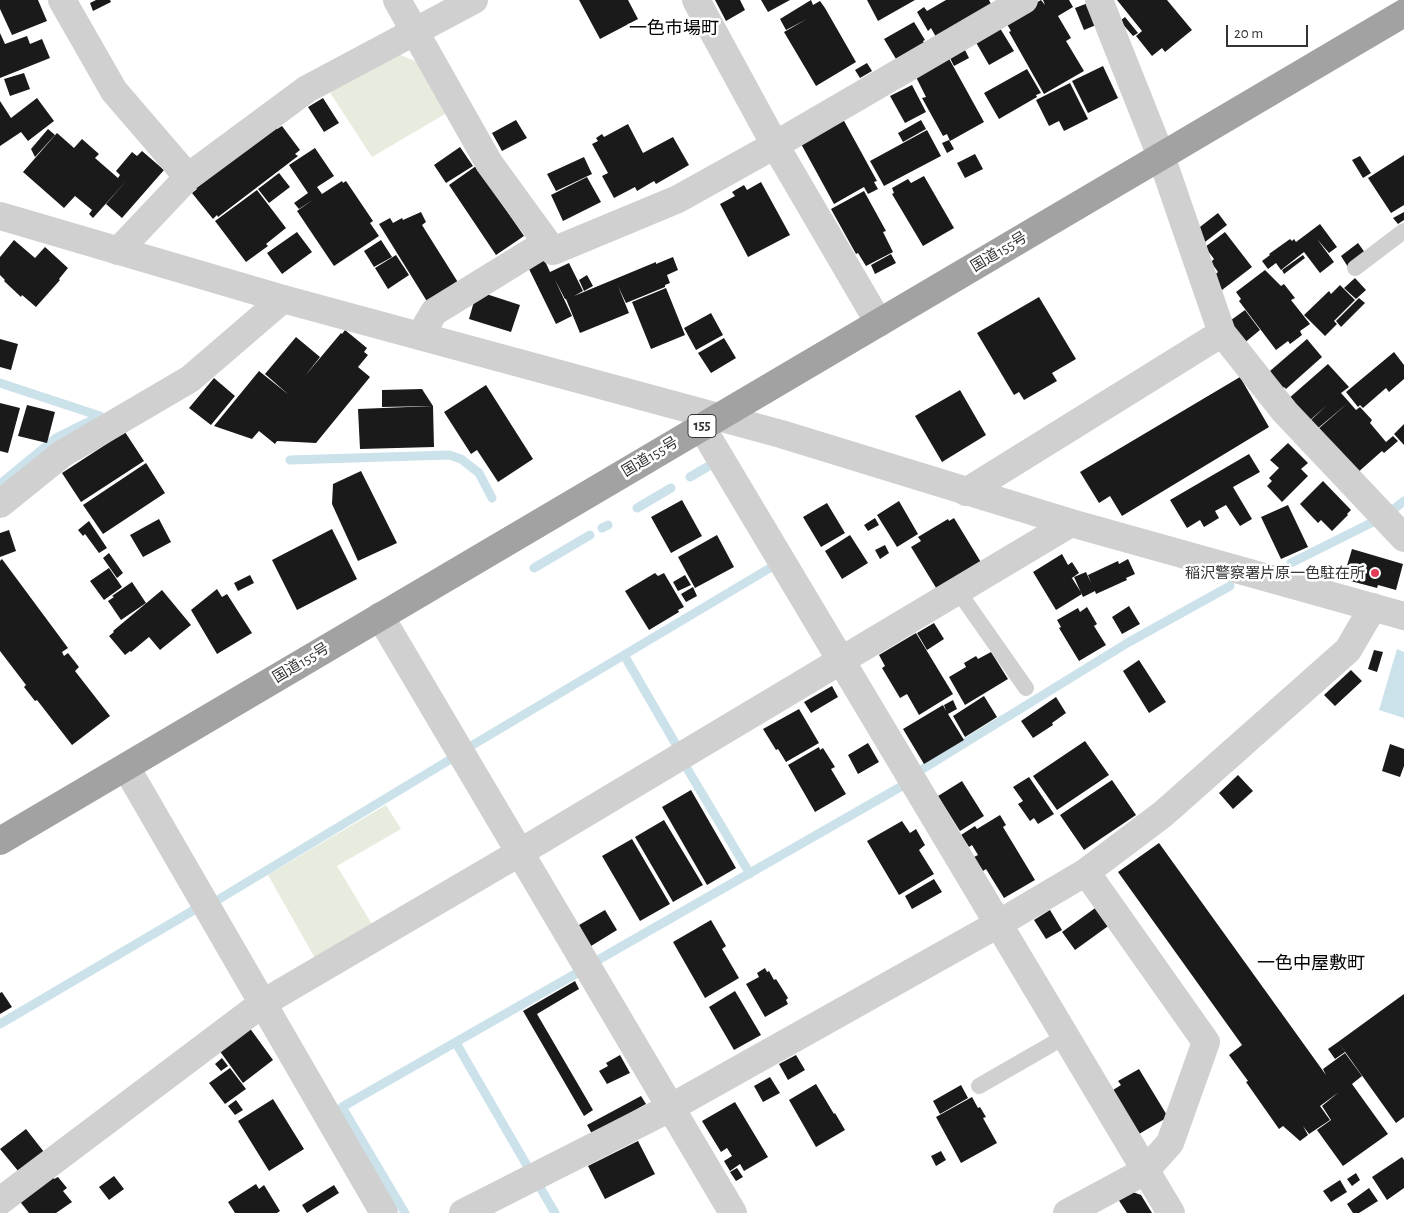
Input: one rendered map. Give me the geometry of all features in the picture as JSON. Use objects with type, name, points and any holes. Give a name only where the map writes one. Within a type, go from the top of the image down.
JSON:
[{"type":"highway","name":"国道155号","points":[[0,841],[1404,13]]},
{"type":"street","points":[[62,0],[114,91],[188,177]]},
{"type":"street","points":[[397,0],[489,163],[552,251],[678,199],[776,145],[1024,0]]},
{"type":"street","points":[[118,251],[188,177],[307,89],[416,33],[474,0]]},
{"type":"street","points":[[696,0],[776,145],[879,323]]},
{"type":"street","points":[[1099,0],[1161,156],[1222,333],[1285,412],[1404,538]]},
{"type":"street","points":[[2,212],[118,251],[283,299],[420,336],[710,422],[781,434],[1071,523],[1404,616]]},
{"type":"street","points":[[420,336],[434,312],[546,243]]},
{"type":"street","points":[[0,504],[62,454],[190,379],[283,299]]},
{"type":"street","points":[[966,492],[1222,333]]},
{"type":"street","points":[[710,422],[841,660],[1170,1213]]},
{"type":"street","points":[[0,1200],[263,1003],[519,853],[1071,523]]},
{"type":"street","points":[[462,1213],[670,1108],[998,924],[1086,872],[1163,814],[1348,650],[1373,607]]},
{"type":"street","points":[[380,616],[732,1213]]},
{"type":"street","points":[[126,766],[384,1213]]},
{"type":"street","points":[[1067,1213],[1145,1170],[1170,1143],[1206,1042],[1086,872]]},
{"type":"lane","points":[[1355,268],[1404,231]]},
{"type":"lane","points":[[958,591],[1026,688]]},
{"type":"lane","points":[[979,1086],[1066,1036]]},
{"type":"shaded area","points":[[398,54],[418,62],[447,113],[372,157],[329,91]]},
{"type":"shaded area","points":[[386,805],[401,829],[337,866],[373,926],[316,960],[268,875]]},
{"type":"water","points":[[1397,649],[1404,652],[1404,718],[1379,710]]},
{"type":"building","points":[[0,0],[38,0],[47,21],[12,35],[0,9]]},
{"type":"building","points":[[96,0],[110,0],[111,2],[93,11],[90,3]]},
{"type":"building","points":[[579,0],[628,0],[638,19],[600,39]]},
{"type":"building","points":[[715,0],[740,0],[745,10],[726,21]]},
{"type":"building","points":[[761,0],[790,0],[768,12]]},
{"type":"building","points":[[811,0],[813,5],[820,1],[856,62],[816,86],[784,32],[807,19],[786,30],[780,19]]},
{"type":"building","points":[[867,0],[915,0],[878,21]]},
{"type":"building","points":[[946,0],[989,0],[992,6],[936,37],[931,28],[928,31],[917,12],[924,7],[927,11]]},
{"type":"building","points":[[1041,0],[1045,5],[1043,0],[1069,0],[1073,7],[1058,16],[1071,38],[1066,41],[1084,71],[1044,94],[1009,32],[1011,31],[1005,21]]},
{"type":"building","points":[[1117,0],[1167,0],[1192,30],[1165,52],[1162,48],[1152,56],[1136,36],[1142,31]]},
{"type":"building","points":[[1088,3],[1096,25],[1084,30],[1075,8]]},
{"type":"building","points":[[1125,17],[1138,33],[1133,36],[1120,21]]},
{"type":"building","points":[[914,22],[925,40],[923,41],[924,43],[896,59],[884,39]]},
{"type":"building","points":[[998,25],[1014,51],[989,65],[974,39]]},
{"type":"building","points":[[0,33],[5,44],[27,36],[30,44],[42,39],[50,58],[0,78]]},
{"type":"building","points":[[963,46],[969,58],[954,66],[948,54]]},
{"type":"building","points":[[947,55],[984,122],[950,141],[947,134],[943,136],[922,98],[926,97],[914,73]]},
{"type":"building","points":[[867,63],[872,71],[860,78],[855,70]]},
{"type":"building","points":[[1103,66],[1118,98],[1088,113],[1072,81]]},
{"type":"building","points":[[1027,69],[1041,93],[999,119],[984,93]]},
{"type":"building","points":[[24,73],[30,89],[10,96],[4,79]]},
{"type":"building","points":[[1070,83],[1088,119],[1064,131],[1059,121],[1049,126],[1036,100]]},
{"type":"building","points":[[912,85],[926,112],[905,123],[890,96]]},
{"type":"building","points":[[37,98],[54,121],[28,141],[21,132],[0,146],[0,101],[11,118]]},
{"type":"building","points":[[323,98],[339,123],[324,132],[308,107]]},
{"type":"building","points":[[843,119],[877,181],[874,182],[878,189],[868,194],[864,187],[834,204],[800,142]]},
{"type":"building","points":[[516,120],[527,138],[502,151],[492,133]]},
{"type":"building","points":[[921,120],[926,129],[903,142],[898,133]]},
{"type":"building","points":[[628,124],[643,153],[673,137],[689,165],[656,184],[654,181],[637,191],[635,187],[614,198],[602,176],[608,173],[592,144],[598,141],[596,138],[602,134],[604,137]]},
{"type":"building","points":[[282,126],[300,150],[295,154],[298,156],[213,219],[192,193],[275,127],[277,129]]},
{"type":"building","points":[[48,129],[55,135],[35,157],[31,149]]},
{"type":"building","points":[[927,130],[941,156],[884,186],[870,161]]},
{"type":"building","points":[[57,133],[74,148],[82,139],[99,154],[95,158],[118,178],[120,175],[116,171],[132,152],[137,156],[142,151],[164,170],[122,218],[106,204],[128,179],[93,218],[89,214],[92,210],[75,196],[64,208],[23,172]]},
{"type":"building","points":[[949,140],[954,149],[947,153],[942,143]]},
{"type":"building","points":[[460,147],[473,166],[446,183],[434,165]]},
{"type":"building","points":[[315,148],[334,176],[317,187],[322,194],[342,181],[343,183],[346,181],[373,221],[370,223],[379,236],[334,266],[297,211],[314,199],[299,209],[294,203],[308,193],[289,165]]},
{"type":"building","points":[[975,154],[983,169],[965,178],[957,163]]},
{"type":"building","points":[[1404,155],[1404,205],[1391,213],[1368,178]]},
{"type":"building","points":[[1360,156],[1371,173],[1363,178],[1352,160]]},
{"type":"building","points":[[584,157],[592,174],[556,191],[547,174]]},
{"type":"building","points":[[476,166],[524,236],[496,255],[449,185]]},
{"type":"building","points":[[279,173],[290,187],[269,203],[258,189]]},
{"type":"building","points":[[924,176],[954,228],[923,246],[892,194],[894,193],[892,188],[908,179],[911,183]]},
{"type":"building","points":[[587,177],[601,202],[563,221],[551,195]]},
{"type":"building","points":[[761,182],[790,235],[748,257],[720,204],[735,196],[732,192],[744,185],[747,190]]},
{"type":"building","points":[[257,190],[286,228],[266,244],[268,246],[246,262],[215,221]]},
{"type":"building","points":[[864,191],[886,231],[883,232],[893,252],[866,266],[858,253],[856,254],[831,209]]},
{"type":"building","points":[[421,212],[426,222],[422,225],[459,284],[428,303],[379,224],[390,218],[393,223]]},
{"type":"building","points":[[1404,212],[1404,220],[1398,224],[1393,218]]},
{"type":"building","points":[[1218,213],[1227,225],[1205,242],[1196,230]]},
{"type":"building","points":[[1320,224],[1337,247],[1329,253],[1317,239],[1334,262],[1320,273],[1304,252],[1281,270],[1276,263],[1268,269],[1262,261],[1290,239],[1292,241],[1294,239],[1296,242]]},
{"type":"building","points":[[297,232],[312,252],[282,274],[267,253]]},
{"type":"building","points":[[1225,232],[1252,267],[1222,290],[1212,277],[1218,272],[1211,262],[1214,259],[1205,247]]},
{"type":"building","points":[[14,240],[35,258],[45,247],[68,268],[36,307],[22,295],[21,297],[0,275],[0,257]]},
{"type":"building","points":[[381,240],[392,257],[374,267],[364,251]]},
{"type":"building","points":[[1358,243],[1366,254],[1348,267],[1341,256]]},
{"type":"building","points":[[891,254],[896,263],[875,274],[871,265]]},
{"type":"building","points":[[396,255],[409,275],[388,289],[375,268]]},
{"type":"building","points":[[1303,255],[1305,258],[1284,274],[1282,270]]},
{"type":"building","points":[[673,257],[678,270],[667,275],[670,283],[665,285],[665,287],[626,303],[618,286],[629,313],[580,333],[566,299],[555,280],[572,316],[556,324],[528,267],[544,259],[550,272],[569,263],[583,291],[574,296],[656,262],[656,264]]},
{"type":"building","points":[[1265,270],[1281,286],[1284,284],[1295,298],[1291,300],[1310,324],[1300,331],[1302,335],[1290,344],[1288,341],[1276,350],[1239,301],[1241,299],[1236,292]]},
{"type":"building","points":[[587,275],[593,286],[584,291],[579,280]]},
{"type":"building","points":[[1355,278],[1366,290],[1356,299],[1344,288]]},
{"type":"building","points":[[1340,285],[1355,300],[1334,321],[1337,324],[1325,336],[1304,315],[1329,291],[1331,294]]},
{"type":"building","points":[[666,288],[685,335],[651,349],[632,302]]},
{"type":"building","points":[[477,291],[520,305],[511,332],[469,319]]},
{"type":"building","points":[[1039,297],[1076,359],[1052,373],[1057,381],[1024,400],[1019,392],[1014,395],[977,333]]},
{"type":"building","points":[[1359,298],[1365,303],[1341,327],[1336,321]]},
{"type":"building","points":[[1245,310],[1260,330],[1243,344],[1227,323]]},
{"type":"building","points":[[711,313],[723,335],[696,350],[684,328]]},
{"type":"building","points":[[345,330],[367,348],[364,352],[368,355],[358,367],[370,377],[316,443],[277,441],[275,444],[259,431],[252,439],[214,426],[259,371],[289,395],[265,374],[296,337],[320,357],[305,376]]},
{"type":"building","points":[[724,338],[736,358],[711,373],[698,353]]},
{"type":"building","points":[[0,339],[18,344],[11,370],[0,367]]},
{"type":"building","points":[[1307,339],[1322,357],[1286,389],[1284,387],[1281,390],[1269,377],[1272,374],[1270,371]]},
{"type":"building","points":[[1394,352],[1404,365],[1404,379],[1389,392],[1386,388],[1363,408],[1360,405],[1358,407],[1346,392]]},
{"type":"building","points":[[1328,364],[1349,387],[1341,393],[1349,402],[1317,429],[1310,421],[1327,405],[1308,422],[1288,399]]},
{"type":"building","points":[[1240,377],[1269,427],[1122,516],[1110,496],[1099,503],[1080,472]]},
{"type":"building","points":[[214,378],[235,396],[211,425],[189,408]]},
{"type":"building","points":[[486,385],[533,459],[498,482],[477,450],[471,454],[444,412]]},
{"type":"building","points":[[422,389],[433,406],[382,407],[382,390]]},
{"type":"building","points":[[960,390],[986,435],[942,462],[915,416]]},
{"type":"building","points":[[1349,402],[1356,410],[1360,407],[1372,420],[1370,423],[1386,442],[1393,436],[1398,441],[1384,453],[1382,451],[1356,474],[1317,430]]},
{"type":"building","points":[[0,403],[20,408],[8,453],[0,451]]},
{"type":"building","points":[[27,405],[55,412],[47,443],[18,436]]},
{"type":"building","points":[[433,406],[434,447],[360,449],[358,409]]},
{"type":"building","points":[[1404,424],[1404,445],[1394,434]]},
{"type":"building","points":[[125,432],[144,461],[81,502],[62,473]]},
{"type":"building","points":[[1288,443],[1308,463],[1301,469],[1308,476],[1282,502],[1267,486],[1272,481],[1269,478],[1279,468],[1270,460]]},
{"type":"building","points":[[1249,454],[1260,472],[1233,487],[1252,519],[1240,526],[1226,505],[1215,511],[1219,518],[1204,527],[1200,520],[1187,528],[1170,500]]},
{"type":"building","points":[[146,463],[165,493],[103,534],[83,505]]},
{"type":"building","points":[[361,471],[397,543],[358,561],[332,504],[333,484]]},
{"type":"building","points":[[1323,481],[1351,510],[1332,531],[1321,520],[1318,523],[1300,504]]},
{"type":"building","points":[[682,500],[702,536],[671,553],[651,517]]},
{"type":"building","points":[[899,501],[918,534],[897,547],[877,515]]},
{"type":"building","points":[[827,503],[845,533],[821,547],[803,517]]},
{"type":"building","points":[[1288,505],[1308,547],[1281,559],[1261,517]]},
{"type":"building","points":[[875,518],[879,525],[868,531],[864,525]]},
{"type":"building","points":[[954,518],[982,564],[938,591],[911,547],[921,541],[918,537],[948,519],[949,521]]},
{"type":"building","points":[[159,519],[171,542],[143,557],[130,535]]},
{"type":"building","points":[[89,521],[107,548],[99,553],[85,534],[83,536],[78,530]]},
{"type":"building","points":[[332,529],[357,579],[297,610],[272,560]]},
{"type":"building","points":[[9,530],[16,551],[0,557],[0,533]]},
{"type":"building","points":[[717,535],[734,567],[695,588],[678,557]]},
{"type":"building","points":[[850,535],[868,563],[842,579],[825,551]]},
{"type":"building","points":[[885,545],[889,553],[880,559],[875,550]]},
{"type":"building","points":[[1352,549],[1403,564],[1396,590],[1378,585],[1377,588],[1343,579]]},
{"type":"building","points":[[109,553],[123,573],[117,578],[103,558]]},
{"type":"building","points":[[1062,554],[1068,565],[1072,562],[1079,573],[1069,580],[1072,578],[1082,594],[1056,610],[1033,572]]},
{"type":"building","points":[[2,559],[68,648],[62,652],[64,656],[68,653],[79,667],[75,671],[110,716],[72,745],[37,700],[35,701],[24,687],[26,685],[0,651],[0,561]]},
{"type":"building","points":[[1128,559],[1135,574],[1126,578],[1127,580],[1096,594],[1095,591],[1083,597],[1074,577],[1086,572],[1091,583],[1088,575],[1118,561],[1119,564]]},
{"type":"building","points":[[1320,564],[1334,568],[1332,576],[1318,572]]},
{"type":"building","points":[[109,568],[122,587],[104,600],[90,581]]},
{"type":"building","points":[[655,573],[658,576],[664,573],[684,607],[649,630],[625,591]]},
{"type":"building","points":[[250,575],[254,583],[238,591],[234,583]]},
{"type":"building","points":[[685,575],[691,585],[678,591],[673,582]]},
{"type":"building","points":[[132,582],[146,603],[121,620],[108,601]]},
{"type":"building","points":[[693,587],[697,596],[686,602],[681,594]]},
{"type":"building","points":[[217,589],[222,597],[227,594],[252,633],[217,654],[191,610]]},
{"type":"building","points":[[162,590],[191,625],[160,650],[149,637],[125,655],[109,636]]},
{"type":"building","points":[[1129,606],[1140,624],[1122,634],[1112,617]]},
{"type":"building","points":[[1087,607],[1097,624],[1094,626],[1106,645],[1079,661],[1059,628],[1061,627],[1057,620],[1078,608],[1080,612]]},
{"type":"building","points":[[934,623],[944,639],[927,650],[917,633]]},
{"type":"building","points":[[916,633],[953,694],[919,715],[907,694],[900,698],[882,668],[885,666],[879,655]]},
{"type":"building","points":[[1374,650],[1383,652],[1377,672],[1368,669]]},
{"type":"building","points":[[991,652],[1008,679],[965,705],[949,677],[966,667],[964,663],[976,656],[978,659]]},
{"type":"building","points":[[1139,660],[1166,702],[1149,713],[1123,671]]},
{"type":"building","points":[[1351,670],[1362,681],[1335,706],[1324,695]]},
{"type":"building","points":[[832,686],[838,697],[811,713],[804,702]]},
{"type":"building","points":[[984,696],[997,717],[965,737],[953,716]]},
{"type":"building","points":[[1056,697],[1066,713],[1052,723],[1053,725],[1033,738],[1021,721]]},
{"type":"building","points":[[953,700],[957,709],[948,714],[964,740],[924,764],[903,729],[943,705],[946,711],[944,705]]},
{"type":"building","points":[[799,709],[819,743],[786,762],[763,729]]},
{"type":"building","points":[[1085,741],[1109,775],[1057,810],[1033,776]]},
{"type":"building","points":[[868,743],[879,762],[858,774],[848,755]]},
{"type":"building","points":[[1390,744],[1404,749],[1404,766],[1400,777],[1382,771]]},
{"type":"building","points":[[819,747],[820,750],[823,748],[835,767],[831,769],[846,794],[815,812],[788,765]]},
{"type":"building","points":[[1238,775],[1253,791],[1233,809],[1219,793]]},
{"type":"building","points":[[1029,777],[1054,814],[1038,824],[1034,818],[1030,821],[1018,804],[1023,801],[1013,787]]},
{"type":"building","points":[[1112,780],[1136,815],[1084,850],[1060,815]]},
{"type":"building","points":[[962,781],[984,816],[960,831],[938,796]]},
{"type":"building","points":[[691,790],[736,868],[707,885],[662,807]]},
{"type":"building","points":[[1000,815],[1006,825],[1003,827],[1035,880],[1004,898],[986,869],[983,871],[974,857],[978,855],[972,845],[969,847],[961,835],[975,826],[977,829]]},
{"type":"building","points":[[664,820],[703,885],[673,902],[635,837]]},
{"type":"building","points":[[902,821],[910,833],[916,829],[925,845],[919,850],[934,874],[899,895],[867,841]]},
{"type":"building","points":[[632,839],[670,904],[640,921],[602,856]]},
{"type":"building","points":[[1159,843],[1326,1075],[1323,1069],[1345,1053],[1362,1076],[1352,1084],[1388,1134],[1343,1166],[1317,1130],[1331,1120],[1322,1106],[1339,1092],[1320,1106],[1330,1120],[1309,1134],[1303,1126],[1308,1135],[1300,1141],[1283,1126],[1279,1129],[1229,1055],[1242,1045],[1118,872]]},
{"type":"building","points":[[934,879],[942,892],[912,909],[905,896]]},
{"type":"building","points":[[1098,906],[1111,924],[1075,950],[1062,932]]},
{"type":"building","points":[[605,910],[617,930],[591,946],[579,925]]},
{"type":"building","points":[[1050,910],[1062,930],[1046,939],[1034,920]]},
{"type":"building","points":[[711,920],[726,946],[722,949],[739,978],[705,998],[673,942]]},
{"type":"building","points":[[765,968],[774,980],[776,979],[788,998],[786,1000],[788,1004],[765,1017],[746,984],[759,977],[757,973]]},
{"type":"building","points":[[575,981],[579,989],[537,1014],[593,1110],[584,1116],[523,1011]]},
{"type":"building","points":[[735,991],[761,1035],[734,1050],[709,1007]]},
{"type":"building","points":[[2,992],[12,1007],[0,1014],[0,993]]},
{"type":"building","points":[[1404,994],[1404,1117],[1396,1123],[1338,1042]]},
{"type":"building","points":[[249,1027],[273,1060],[243,1083],[219,1050]]},
{"type":"building","points":[[1338,1042],[1345,1052],[1335,1059],[1328,1049]]},
{"type":"building","points":[[620,1055],[630,1073],[607,1084],[599,1071],[608,1066],[606,1063]]},
{"type":"building","points":[[796,1055],[805,1070],[788,1080],[779,1064]]},
{"type":"building","points":[[222,1058],[228,1066],[221,1071],[215,1064]]},
{"type":"building","points":[[230,1068],[246,1089],[225,1104],[209,1083]]},
{"type":"building","points":[[1139,1069],[1168,1117],[1139,1134],[1113,1090],[1121,1085],[1118,1081]]},
{"type":"building","points":[[770,1077],[780,1093],[763,1102],[754,1086]]},
{"type":"building","points":[[816,1084],[845,1130],[816,1147],[789,1100]]},
{"type":"building","points":[[961,1085],[968,1098],[940,1114],[933,1101]]},
{"type":"building","points":[[641,1096],[646,1104],[592,1134],[587,1125]]},
{"type":"building","points":[[972,1097],[986,1117],[983,1118],[997,1143],[961,1163],[936,1117]]},
{"type":"building","points":[[273,1099],[304,1149],[269,1171],[238,1121]]},
{"type":"building","points":[[236,1100],[243,1110],[235,1115],[228,1106]]},
{"type":"building","points":[[735,1102],[768,1157],[744,1171],[740,1164],[730,1171],[724,1161],[732,1156],[727,1148],[721,1152],[702,1121]]},
{"type":"building","points":[[26,1129],[44,1152],[19,1172],[0,1149]]},
{"type":"building","points":[[638,1141],[655,1174],[605,1199],[588,1166]]},
{"type":"building","points":[[941,1151],[946,1160],[936,1166],[931,1156]]},
{"type":"building","points":[[1402,1157],[1404,1160],[1404,1188],[1387,1200],[1372,1177]]},
{"type":"building","points":[[737,1168],[743,1177],[736,1181],[730,1172]]},
{"type":"building","points":[[1356,1173],[1360,1180],[1352,1186],[1347,1179]]},
{"type":"building","points":[[51,1174],[54,1179],[58,1177],[67,1188],[63,1191],[72,1202],[56,1213],[29,1213],[18,1199]]},
{"type":"building","points":[[114,1176],[124,1189],[109,1200],[99,1187]]},
{"type":"building","points":[[1340,1180],[1347,1192],[1331,1202],[1323,1191]]},
{"type":"building","points":[[256,1184],[259,1189],[264,1185],[280,1211],[277,1213],[235,1213],[228,1202]]},
{"type":"building","points":[[334,1185],[339,1193],[307,1213],[302,1205]]},
{"type":"building","points":[[1369,1188],[1378,1201],[1359,1213],[1353,1213],[1347,1204]]},
{"type":"building","points":[[1130,1191],[1141,1195],[1152,1213],[1127,1213],[1118,1199]]},
{"type":"waterway","points":[[0,383],[100,416]]},
{"type":"waterway","points":[[0,484],[56,438],[100,416]]},
{"type":"waterway","points":[[290,460],[449,455],[461,459],[479,473],[492,498]]},
{"type":"waterway","points":[[690,477],[707,467]]},
{"type":"waterway","points":[[637,508],[671,488]]},
{"type":"waterway","points":[[1394,509],[1404,501]]},
{"type":"waterway","points":[[1291,563],[1377,520]]},
{"type":"waterway","points":[[602,528],[608,525]]},
{"type":"waterway","points":[[534,568],[590,535]]},
{"type":"waterway","points":[[678,748],[624,655],[770,568]]},
{"type":"waterway","points":[[921,770],[1129,642],[1230,586]]},
{"type":"waterway","points":[[471,746],[624,655]]},
{"type":"waterway","points":[[216,901],[451,759]]},
{"type":"waterway","points":[[685,765],[750,874]]},
{"type":"waterway","points":[[598,960],[902,786]]},
{"type":"waterway","points":[[0,1024],[194,910]]},
{"type":"waterway","points":[[405,1213],[342,1107],[577,973]]},
{"type":"waterway","points":[[456,1043],[529,1169]]},
{"type":"waterway","points":[[541,1189],[555,1213]]},
{"type":"place","name":"稲沢警察署片原一色駐在所","points":[[1375,573]]},
{"type":"district","name":"一色市場町","points":[[674,29]]},
{"type":"district","name":"一色中屋敷町","points":[[1311,964]]}]
